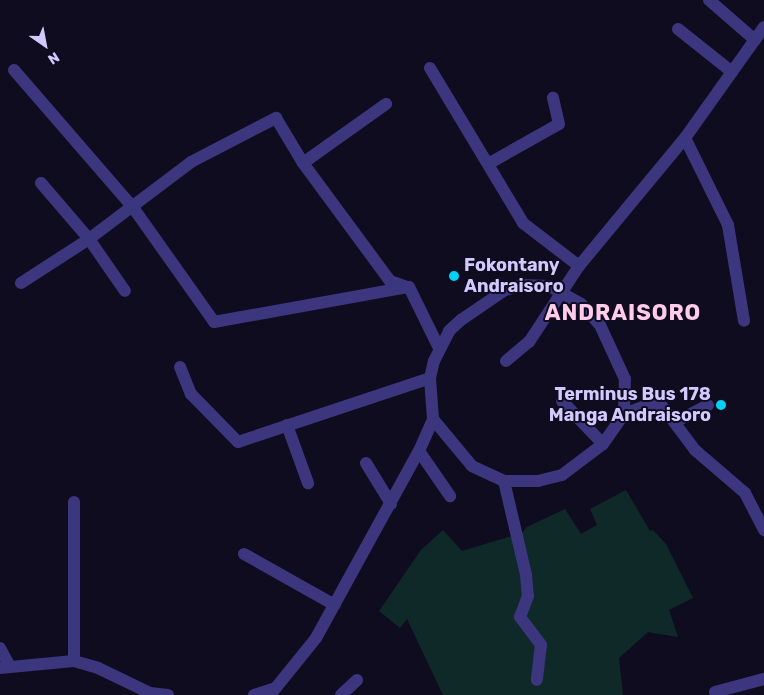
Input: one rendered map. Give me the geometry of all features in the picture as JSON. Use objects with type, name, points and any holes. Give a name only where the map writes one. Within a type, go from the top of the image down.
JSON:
[{"type":"street","points":[[710,0],[755,40]]},
{"type":"street","points":[[506,361],[529,342],[579,266],[684,138],[764,27]]},
{"type":"street","points":[[678,29],[732,72]]},
{"type":"street","points":[[430,68],[523,222],[579,266]]},
{"type":"street","points":[[14,70],[132,206],[214,322],[409,287]]},
{"type":"street","points":[[488,164],[559,124],[553,98]]},
{"type":"street","points":[[303,163],[386,104]]},
{"type":"street","points":[[21,283],[88,239],[191,162],[276,118],[303,163],[390,281],[409,287],[439,348]]},
{"type":"street","points":[[684,138],[728,225],[744,320]]},
{"type":"street","points":[[42,183],[88,239],[125,291]]},
{"type":"street","points":[[254,695],[274,693],[307,651],[335,605],[419,451],[433,419],[430,378],[439,348],[461,320],[505,290],[523,285],[549,286],[563,292],[581,304],[600,325],[625,379],[624,414],[603,444],[562,476],[538,482],[504,481],[472,466],[433,419]]},
{"type":"street","points":[[180,367],[191,394],[238,442],[430,378]]},
{"type":"street","points":[[562,401],[603,444]]},
{"type":"street","points":[[624,414],[652,403],[662,406],[695,450],[745,493],[762,523]]},
{"type":"street","points":[[675,422],[708,405]]},
{"type":"street","points":[[287,425],[308,483]]},
{"type":"street","points":[[419,451],[450,496]]},
{"type":"street","points":[[366,463],[390,504]]},
{"type":"street","points":[[504,481],[526,575],[528,596],[520,618],[541,645],[537,680]]},
{"type":"street","points":[[74,502],[74,661]]},
{"type":"street","points":[[244,554],[335,605]]},
{"type":"street","points":[[0,648],[5,667],[74,661],[98,668],[150,692],[168,695]]},
{"type":"street","points":[[715,692],[764,679]]},
{"type":"street","points":[[341,695],[357,680]]},
{"type":"green space","points":[[626,490],[650,531],[653,530],[666,544],[693,598],[669,610],[678,637],[648,632],[619,658],[623,695],[443,695],[407,619],[400,628],[379,611],[421,550],[443,530],[462,551],[522,533],[527,527],[565,509],[581,534],[597,525],[590,509]]},
{"type":"place","name":"Fokontany Andraisoro","points":[[454,276]]},
{"type":"place","name":"Terminus Bus 178 Manga Andraisoro","points":[[721,405]]},
{"type":"district","name":"ANDRAISORO","points":[[623,313]]}]
